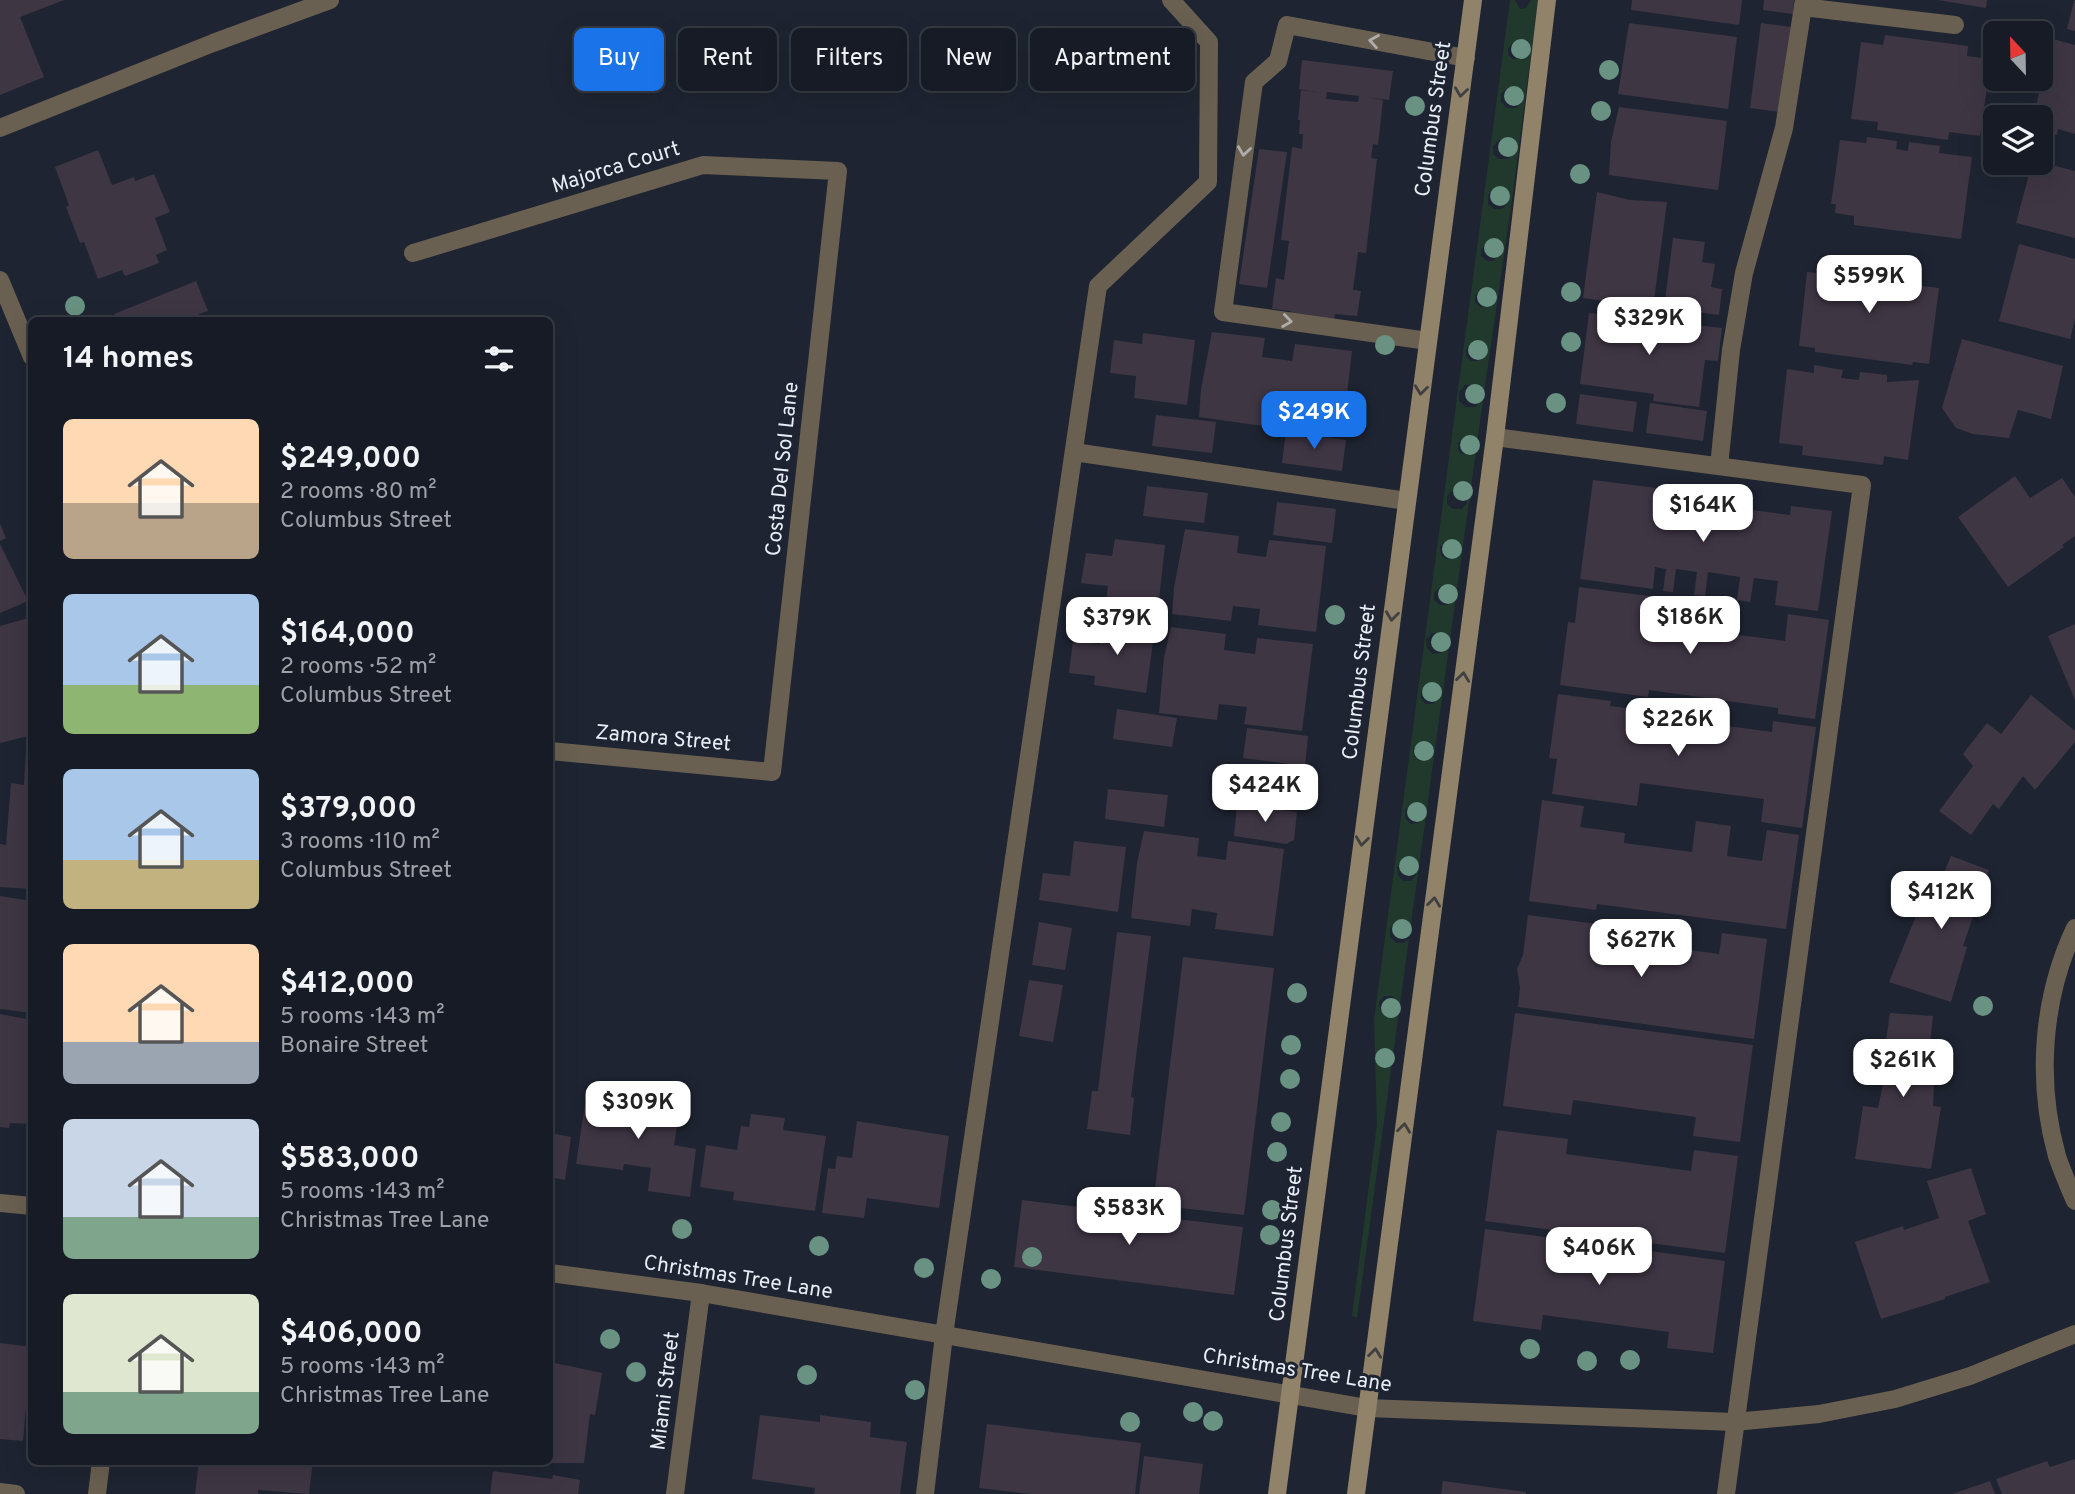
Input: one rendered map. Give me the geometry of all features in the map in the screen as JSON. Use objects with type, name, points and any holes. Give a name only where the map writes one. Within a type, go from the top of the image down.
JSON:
[{"type":"main road","name":"Columbus Street","points":[[1276,1494],[1473,0]]},
{"type":"main road","points":[[1356,1494],[1495,437],[1547,0]]},
{"type":"street","points":[[0,128],[213,43],[330,0]]},
{"type":"street","points":[[925,1494],[944,1335],[1098,286],[1208,182],[1209,42],[1171,0]]},
{"type":"street","points":[[1719,466],[1731,350],[1744,273],[1784,128],[1804,4],[1955,25]]},
{"type":"street","points":[[1428,341],[1223,312],[1254,82],[1278,61],[1287,25],[1466,58]]},
{"type":"street","name":"Majorca Court","points":[[413,253],[703,166],[838,171]]},
{"type":"street","name":"Costa Del Sol Lane","points":[[772,772],[838,171]]},
{"type":"street","points":[[0,280],[28,347]]},
{"type":"street","points":[[1495,437],[1862,485],[1726,1494]]},
{"type":"street","points":[[1074,452],[1407,501]]},
{"type":"street","name":"Zamora Street","points":[[553,751],[772,772]]},
{"type":"street","points":[[2075,928],[2053,990],[2045,1042],[2046,1100],[2057,1156],[2075,1201]]},
{"type":"street","points":[[0,1203],[28,1206]]},
{"type":"street","name":"Christmas Tree Lane","points":[[553,1273],[701,1293],[1367,1408],[1734,1422],[1819,1414],[1895,1399],[1970,1376],[2075,1334]]},
{"type":"street","name":"Miami Street","points":[[675,1494],[701,1293]]},
{"type":"street","points":[[97,1494],[101,1465]]},
{"type":"street","points":[[0,1492],[16,1494]]},
{"type":"green space","points":[[1510,0],[1515,0],[1520,9],[1526,8],[1531,0],[1538,0],[1410,932],[1404,923],[1395,923],[1390,929],[1390,937],[1396,943],[1404,943],[1409,938],[1357,1318],[1352,1316],[1377,1124],[1374,1020]],"holes":[[[1513,43],[1519,43],[1524,48],[1524,54],[1520,59],[1513,59],[1508,55],[1508,48]],[[1515,87],[1521,93],[1522,102],[1516,108],[1507,108],[1501,102],[1501,94],[1507,88]],[[1507,139],[1513,145],[1513,153],[1508,159],[1499,159],[1493,154],[1493,146],[1499,140]],[[1493,189],[1501,189],[1508,194],[1508,203],[1502,209],[1494,209],[1488,204],[1488,195]],[[1493,243],[1498,248],[1499,255],[1493,261],[1487,261],[1481,256],[1481,249],[1486,244]],[[1480,290],[1487,290],[1493,301],[1487,307],[1480,307],[1475,302],[1475,295]],[[1478,343],[1483,348],[1484,355],[1478,361],[1471,361],[1466,356],[1466,349],[1471,344]],[[1465,385],[1475,385],[1481,391],[1481,400],[1475,407],[1466,407],[1459,401],[1459,392]],[[1462,438],[1469,438],[1474,443],[1474,449],[1469,454],[1462,454],[1458,450],[1458,443]],[[1461,489],[1467,495],[1467,503],[1462,509],[1453,509],[1447,504],[1447,496],[1453,490]],[[1445,542],[1452,542],[1457,547],[1458,554],[1453,559],[1446,559],[1441,555],[1440,547]],[[1440,587],[1447,587],[1453,592],[1453,599],[1448,605],[1440,605],[1434,600],[1434,593]],[[1432,633],[1442,633],[1448,639],[1448,647],[1442,653],[1433,654],[1427,648],[1426,639]],[[1426,686],[1433,686],[1438,691],[1438,698],[1433,704],[1426,704],[1421,699],[1421,691]],[[1418,743],[1426,743],[1431,748],[1431,755],[1426,761],[1419,761],[1414,756],[1413,748]],[[1410,805],[1418,805],[1423,810],[1424,818],[1411,824],[1405,818],[1405,810]],[[1403,862],[1410,862],[1416,867],[1416,875],[1411,881],[1403,881],[1398,875],[1397,867]],[[1384,996],[1392,996],[1398,1001],[1398,1009],[1393,1014],[1385,1015],[1380,1009],[1379,1002]],[[1381,1052],[1388,1052],[1392,1056],[1388,1067],[1377,1063]]]},
{"type":"building","points":[[0,0],[64,0],[20,17],[44,77],[0,95]]},
{"type":"building","points":[[1632,0],[1742,0],[1739,25],[1631,10]]},
{"type":"building","points":[[1764,0],[1794,0],[1793,14],[1763,10]]},
{"type":"building","points":[[1938,0],[1987,0],[1986,8]]},
{"type":"building","points":[[2075,1],[2075,31],[2067,29]]},
{"type":"building","points":[[1629,23],[1737,37],[1728,109],[1618,94]]},
{"type":"building","points":[[1761,23],[1791,27],[1780,112],[1750,108]]},
{"type":"building","points":[[1885,35],[1968,46],[1967,56],[1983,58],[1983,91],[1986,91],[1980,136],[1949,132],[1948,140],[1877,130],[1878,122],[1851,119],[1861,42],[1883,45]]},
{"type":"building","points":[[2053,39],[2075,45],[2075,134],[2058,129],[2057,135],[2053,134],[2053,105],[2036,105],[2040,91],[2053,91]]},
{"type":"building","points":[[1302,60],[1393,71],[1389,100],[1364,97],[1383,100],[1378,145],[1373,144],[1371,158],[1377,159],[1366,253],[1358,252],[1353,290],[1361,291],[1357,316],[1335,314],[1334,320],[1291,315],[1291,311],[1272,309],[1276,278],[1284,280],[1289,241],[1281,240],[1292,147],[1302,149],[1303,134],[1299,134],[1298,120],[1301,90],[1321,93],[1299,89]],"holes":[[[1327,92],[1359,96],[1358,102],[1326,99]]]},
{"type":"building","points":[[1619,107],[1727,121],[1718,190],[1609,175],[1611,142]]},
{"type":"building","points":[[1867,137],[1897,141],[1896,149],[1908,151],[1909,142],[1940,146],[1939,153],[1972,157],[1961,239],[1854,225],[1854,216],[1835,213],[1836,204],[1831,204],[1840,140],[1866,143]]},
{"type":"building","points":[[1259,149],[1287,152],[1267,288],[1239,284]]},
{"type":"building","points":[[98,150],[112,185],[134,177],[135,181],[154,174],[170,212],[155,218],[167,250],[156,255],[159,263],[125,276],[122,270],[98,279],[84,242],[80,243],[66,207],[69,205],[55,167]]},
{"type":"building","points":[[2053,165],[2075,171],[2075,238],[2016,223],[2029,175],[2053,175]]},
{"type":"building","points":[[1597,192],[1630,200],[1667,202],[1653,308],[1583,298]]},
{"type":"building","points":[[1673,238],[1705,242],[1702,262],[1715,264],[1711,287],[1722,289],[1719,315],[1664,308]]},
{"type":"building","points":[[2019,244],[2075,259],[2075,319],[2070,339],[1999,321]]},
{"type":"building","points":[[1836,265],[1916,275],[1915,285],[1939,288],[1929,364],[1913,362],[1912,365],[1815,352],[1815,348],[1799,346],[1807,272],[1834,275]]},
{"type":"building","points":[[196,281],[208,311],[199,314],[200,317],[115,317],[114,314]]},
{"type":"building","points":[[1589,313],[1722,328],[1718,361],[1705,360],[1699,407],[1653,401],[1654,394],[1580,384]]},
{"type":"building","points":[[1212,332],[1265,338],[1262,357],[1292,361],[1295,344],[1352,351],[1342,437],[1199,417],[1201,389]]},
{"type":"building","points":[[1143,333],[1195,340],[1187,405],[1134,398],[1136,376],[1110,373],[1114,340],[1142,344]]},
{"type":"building","points":[[1962,339],[2063,366],[2051,419],[2018,410],[2009,438],[1973,434],[1956,428],[1942,408]]},
{"type":"building","points":[[1814,365],[1843,370],[1841,378],[1859,380],[1860,372],[1887,375],[1887,382],[1919,380],[1908,460],[1884,456],[1883,465],[1802,455],[1803,446],[1779,443],[1787,369],[1814,373]]},
{"type":"building","points":[[1580,394],[1637,402],[1633,432],[1576,424]]},
{"type":"building","points":[[1650,403],[1707,411],[1703,441],[1646,433]]},
{"type":"building","points":[[1156,415],[1216,422],[1212,453],[1152,446]]},
{"type":"building","points":[[1286,432],[1346,440],[1342,471],[1282,463]]},
{"type":"building","points":[[2015,476],[2030,498],[2062,478],[2075,497],[2075,536],[2008,587],[1958,517]]},
{"type":"building","points":[[1593,480],[1665,489],[1663,498],[1790,515],[1791,506],[1832,511],[1818,611],[1775,605],[1778,581],[1754,578],[1750,602],[1737,600],[1740,577],[1708,572],[1705,596],[1694,595],[1697,572],[1676,569],[1673,592],[1663,591],[1666,569],[1655,567],[1653,589],[1580,579]]},
{"type":"building","points":[[1147,486],[1208,493],[1204,523],[1143,516]]},
{"type":"building","points":[[1277,502],[1336,509],[1332,543],[1273,535]]},
{"type":"building","points":[[0,524],[6,538],[0,541]]},
{"type":"building","points":[[1185,529],[1239,536],[1237,553],[1266,557],[1269,540],[1326,546],[1316,632],[1258,625],[1260,609],[1233,606],[1231,621],[1172,614]]},
{"type":"building","points":[[1115,539],[1165,545],[1158,608],[1106,601],[1108,586],[1081,583],[1086,553],[1112,556]]},
{"type":"building","points":[[0,544],[28,601],[0,613]]},
{"type":"building","points":[[1579,587],[1664,598],[1661,625],[1785,641],[1788,614],[1829,620],[1815,719],[1778,714],[1778,708],[1649,690],[1648,697],[1560,685],[1568,622],[1575,623]]},
{"type":"building","points":[[28,618],[28,736],[0,743],[0,626]]},
{"type":"building","points":[[1104,620],[1155,627],[1146,693],[1094,685],[1095,676],[1069,673],[1073,641],[1100,644]]},
{"type":"building","points":[[2075,624],[2075,700],[2048,636]]},
{"type":"building","points":[[1171,627],[1226,634],[1224,650],[1255,654],[1257,638],[1313,644],[1302,731],[1244,724],[1247,707],[1219,704],[1217,720],[1159,713],[1164,657]]},
{"type":"building","points":[[1558,694],[1611,701],[1610,706],[1648,711],[1647,715],[1772,732],[1773,721],[1816,727],[1802,828],[1761,822],[1764,799],[1640,783],[1637,806],[1552,794],[1557,759],[1549,758]]},
{"type":"building","points":[[2031,695],[2075,731],[2075,742],[2035,790],[2023,776],[1999,809],[1993,804],[1971,835],[1939,811],[1973,766],[1963,754],[1987,723],[2001,734]]},
{"type":"building","points":[[1117,709],[1177,718],[1172,747],[1113,739]]},
{"type":"building","points":[[1247,728],[1308,736],[1305,766],[1243,758]]},
{"type":"building","points":[[26,751],[28,889],[0,887],[0,844],[6,845],[11,783],[24,785]]},
{"type":"building","points":[[1108,789],[1168,795],[1164,827],[1105,819]]},
{"type":"building","points":[[1542,800],[1584,806],[1580,827],[1625,833],[1624,843],[1692,852],[1696,821],[1731,826],[1727,856],[1762,861],[1767,830],[1799,835],[1786,929],[1597,904],[1596,910],[1529,901]]},
{"type":"building","points":[[1237,805],[1297,812],[1294,840],[1286,844],[1234,836]]},
{"type":"building","points":[[1144,831],[1199,838],[1197,856],[1226,860],[1228,841],[1284,849],[1273,936],[1215,929],[1217,913],[1192,909],[1190,926],[1131,918],[1137,863]]},
{"type":"building","points":[[1074,841],[1126,847],[1118,912],[1039,900],[1043,873],[1070,876]]},
{"type":"building","points":[[1951,856],[1989,870],[1963,946],[1967,947],[1951,1002],[1889,982],[1920,906],[1916,905],[1926,879],[1939,885]]},
{"type":"building","points":[[0,896],[28,900],[28,1012],[0,1009]]},
{"type":"building","points":[[1528,915],[1597,924],[1595,937],[1719,954],[1722,933],[1767,939],[1754,1039],[1518,1007],[1520,988],[1517,969],[1523,955]]},
{"type":"building","points":[[1039,922],[1072,928],[1065,970],[1032,965]]},
{"type":"building","points":[[1117,932],[1151,936],[1131,1097],[1134,1098],[1130,1135],[1087,1129],[1092,1091],[1098,1091]]},
{"type":"building","points":[[1183,957],[1274,968],[1244,1215],[1153,1205]]},
{"type":"building","points":[[1029,980],[1063,985],[1053,1042],[1019,1036]]},
{"type":"building","points":[[1515,1013],[1753,1045],[1740,1142],[1693,1136],[1696,1117],[1573,1100],[1571,1115],[1503,1106]]},
{"type":"building","points":[[1890,1013],[1933,1016],[1928,1061],[1935,1062],[1933,1106],[1941,1107],[1931,1169],[1855,1159],[1863,1106],[1878,1108],[1883,1084],[1876,1081],[1881,1054],[1884,1055]]},
{"type":"building","points":[[0,1014],[28,1019],[28,1124],[10,1123],[9,1128],[0,1127]]},
{"type":"building","points":[[612,1093],[681,1102],[674,1145],[696,1149],[690,1197],[648,1191],[651,1168],[624,1164],[623,1170],[576,1164],[585,1104],[610,1107]]},
{"type":"building","points":[[751,1114],[785,1118],[783,1130],[826,1136],[815,1211],[733,1200],[734,1192],[700,1187],[706,1145],[737,1150],[741,1126],[749,1127]]},
{"type":"building","points":[[857,1121],[949,1136],[939,1208],[867,1198],[864,1218],[822,1213],[828,1168],[835,1169],[837,1156],[852,1158]]},
{"type":"building","points":[[1497,1130],[1568,1139],[1566,1154],[1691,1171],[1694,1150],[1738,1156],[1725,1253],[1485,1221]]},
{"type":"building","points":[[553,1134],[571,1137],[565,1180],[553,1178]]},
{"type":"building","points":[[1971,1168],[1986,1214],[1968,1221],[1990,1282],[1881,1319],[1855,1242],[1903,1226],[1904,1230],[1939,1218],[1927,1181]]},
{"type":"building","points":[[1022,1200],[1243,1227],[1234,1295],[1014,1267]]},
{"type":"building","points":[[1485,1229],[1725,1261],[1713,1353],[1667,1348],[1669,1332],[1543,1315],[1541,1330],[1473,1321]]},
{"type":"building","points":[[0,1343],[28,1347],[23,1441],[0,1439]]},
{"type":"building","points":[[553,1363],[602,1373],[595,1415],[590,1414],[584,1463],[553,1463]]},
{"type":"building","points":[[760,1415],[820,1422],[820,1415],[871,1422],[870,1437],[907,1442],[900,1494],[814,1494],[815,1488],[752,1479]]},
{"type":"building","points":[[987,1424],[1141,1443],[1135,1494],[1031,1494],[979,1488]]},
{"type":"building","points":[[1144,1456],[1203,1464],[1199,1494],[1139,1494]]},
{"type":"building","points":[[2075,1459],[2075,1494],[2002,1494],[1996,1479],[2047,1461],[2050,1467]]},
{"type":"building","points":[[199,1465],[313,1465],[309,1494],[258,1490],[258,1494],[195,1494]]},
{"type":"building","points":[[493,1471],[552,1479],[553,1475],[580,1480],[578,1494],[490,1494]]},
{"type":"building","points":[[1443,1481],[1526,1492],[1526,1494],[1441,1494]]},
{"type":"building","points":[[1990,1481],[1995,1494],[1952,1494]]}]
